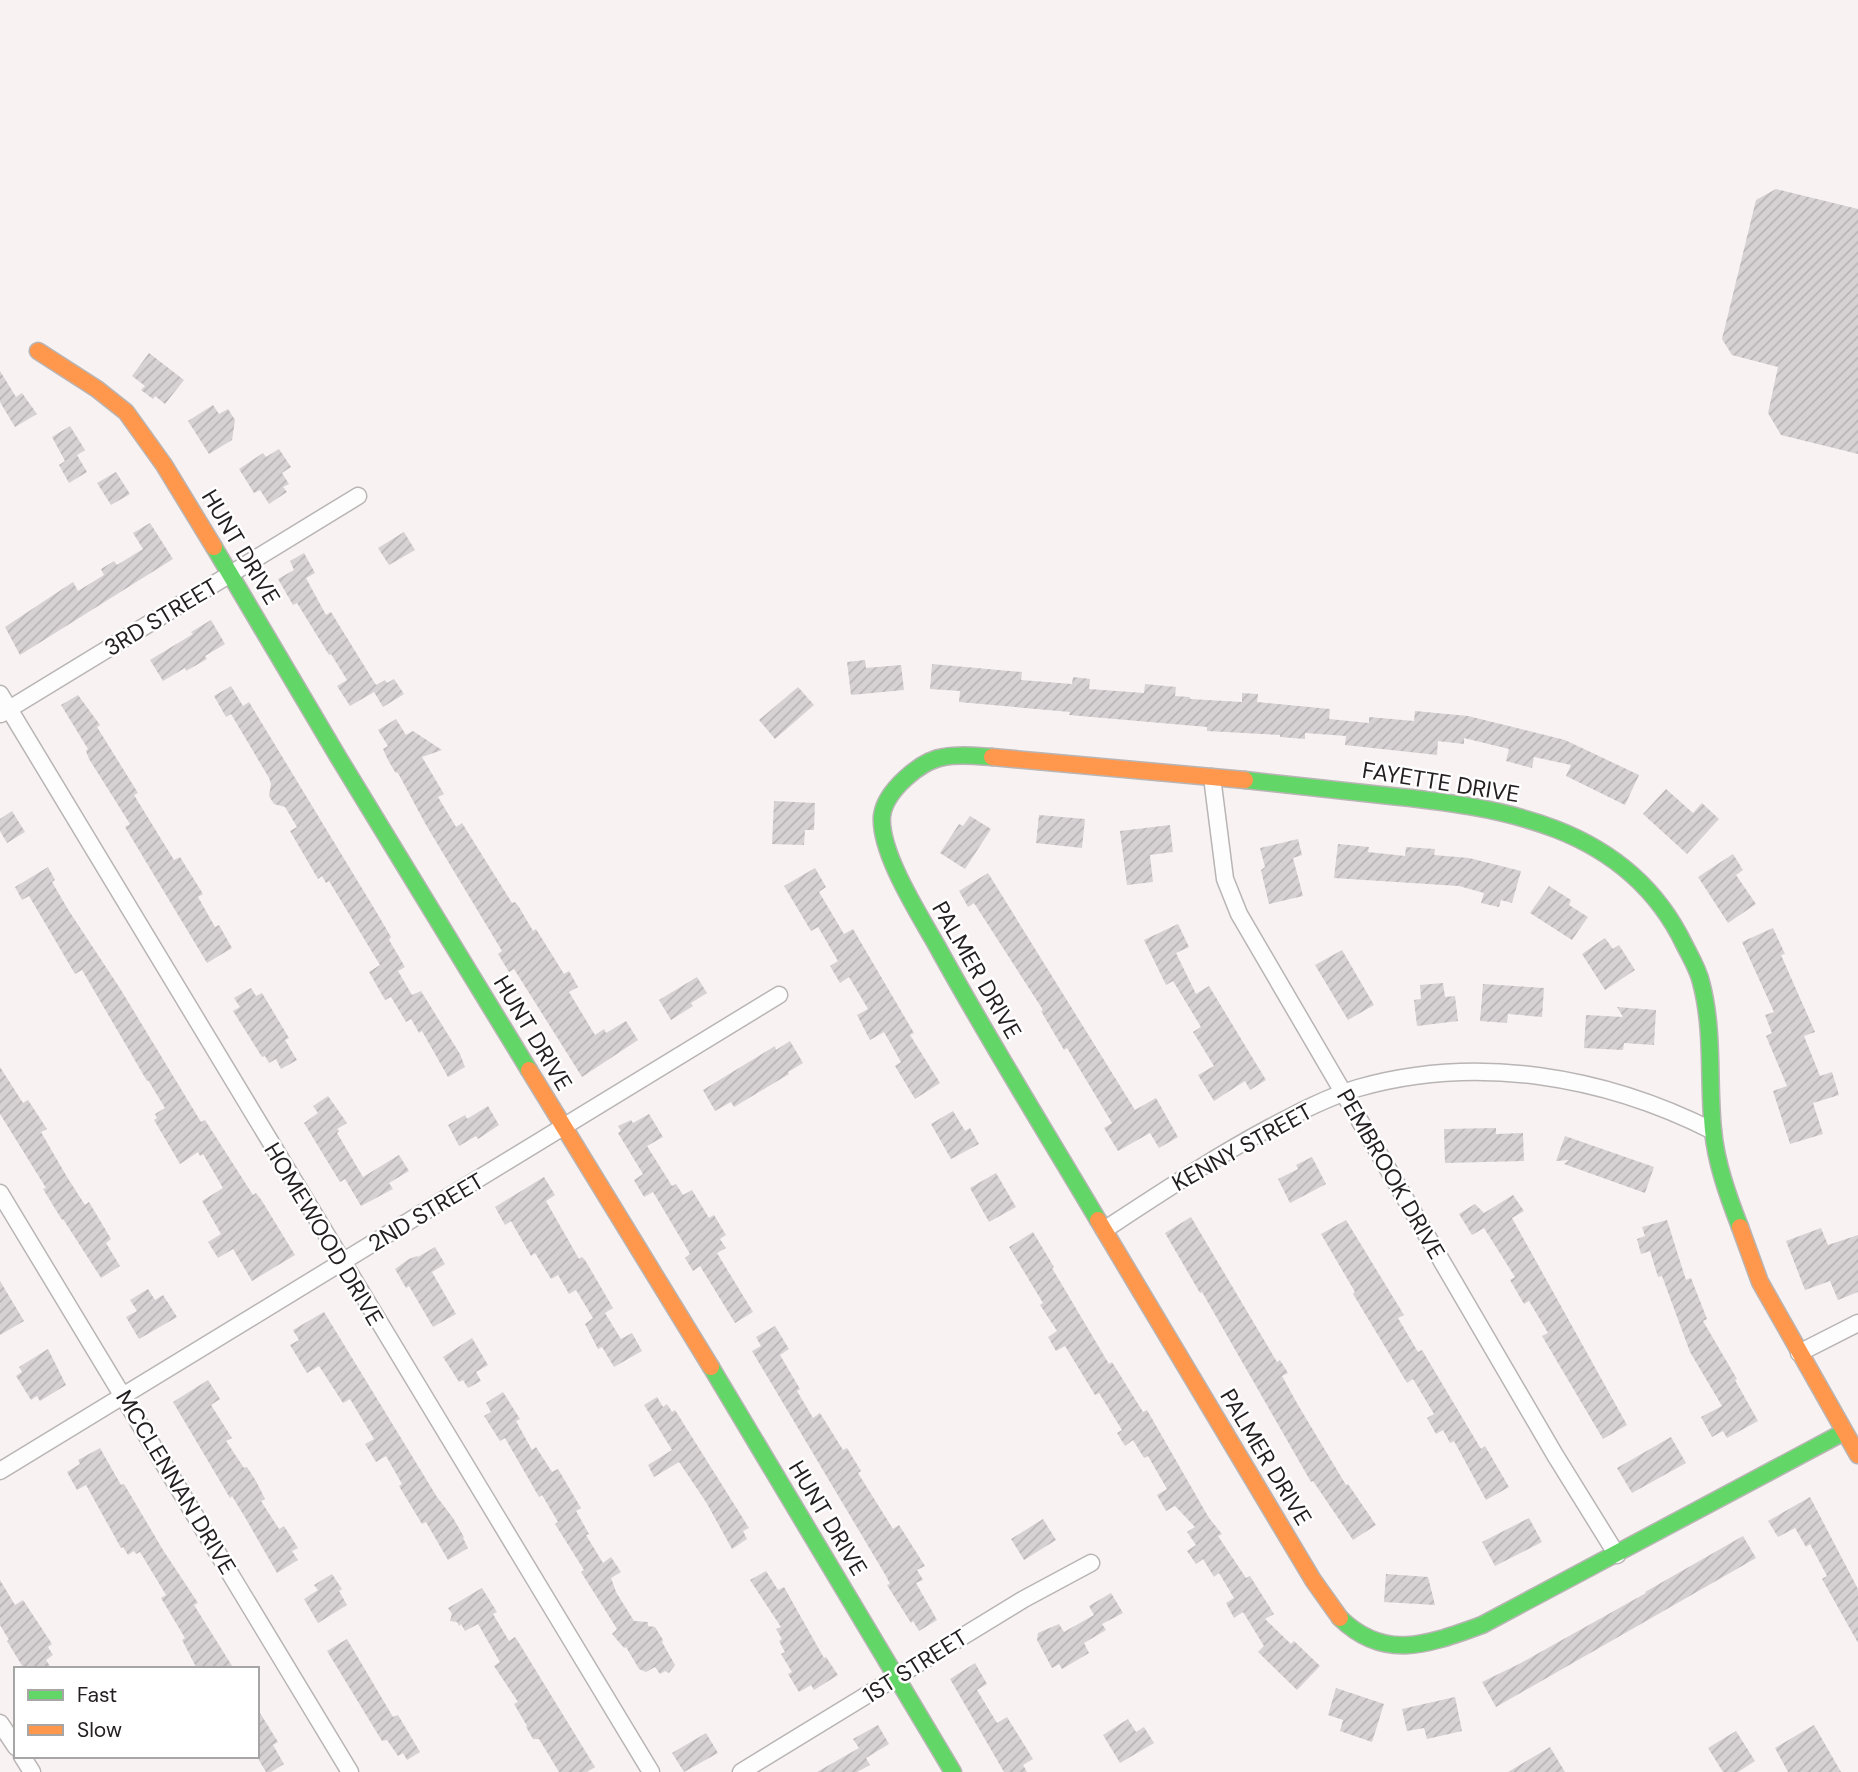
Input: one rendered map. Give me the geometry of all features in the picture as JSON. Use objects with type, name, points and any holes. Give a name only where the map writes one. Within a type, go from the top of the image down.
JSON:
[{"type":"street","name":"HUNT DRIVE","points":[[38,351],[97,389],[125,412],[164,465],[953,1772]]},
{"type":"street","name":"3RD STREET","points":[[5,711],[358,496]]},
{"type":"street","name":"HOMEWOOD DRIVE","points":[[0,694],[5,711],[651,1772]]},
{"type":"street","name":"FAYETTE DRIVE","points":[[882,826],[882,814],[895,787],[915,771],[942,757],[969,755],[1454,802],[1526,817],[1579,839],[1613,860],[1656,898],[1672,920],[1701,980],[1707,1001],[1710,1029],[1713,1131],[1727,1193],[1760,1282],[1858,1455]]},
{"type":"street","name":"PEMBROOK DRIVE","points":[[1213,777],[1225,879],[1239,914],[1555,1455],[1617,1555]]},
{"type":"street","name":"PALMER DRIVE","points":[[882,826],[884,841],[905,889],[963,994],[1313,1580],[1339,1618],[1358,1634],[1386,1646],[1405,1647],[1442,1640],[1482,1625],[1844,1432]]},
{"type":"street","name":"2ND STREET","points":[[0,1471],[779,995]]},
{"type":"street","name":"KENNY STREET","points":[[1104,1230],[1232,1148],[1306,1109],[1344,1093],[1406,1077],[1462,1071],[1555,1077],[1619,1092],[1674,1111],[1713,1131]]},
{"type":"street","name":"MCCLENNAN DRIVE","points":[[0,1193],[350,1772]]},
{"type":"street","points":[[1799,1353],[1858,1324]]},
{"type":"street","name":"1ST STREET","points":[[741,1772],[1024,1599],[1091,1563]]},
{"type":"street","points":[[0,1723],[14,1744]]},
{"type":"building","points":[[1776,189],[1858,209],[1858,454],[1781,435],[1768,413],[1778,367],[1732,355],[1722,339],[1756,200]]},
{"type":"building","points":[[149,353],[184,380],[165,404],[141,390],[145,386],[132,376]]},
{"type":"building","points":[[0,371],[16,397],[22,393],[37,414],[15,427],[0,402]]},
{"type":"building","points":[[213,405],[219,414],[228,409],[235,420],[232,440],[209,454],[188,421]]},
{"type":"building","points":[[70,426],[85,450],[77,455],[87,472],[69,483],[59,465],[65,461],[52,437]]},
{"type":"building","points":[[279,449],[291,467],[282,473],[289,484],[283,487],[287,492],[269,504],[260,490],[254,493],[239,469],[263,453],[266,457]]},
{"type":"building","points":[[116,472],[130,494],[111,505],[97,483]]},
{"type":"building","points":[[150,523],[173,559],[20,655],[5,627],[73,582],[78,591],[104,575],[101,569],[114,561],[117,565],[143,549],[133,533]]},
{"type":"building","points":[[404,532],[415,550],[389,565],[378,548]]},
{"type":"building","points":[[304,553],[315,573],[306,578],[326,615],[331,612],[376,685],[394,679],[404,694],[383,707],[374,692],[350,706],[337,686],[347,680],[297,603],[293,605],[278,579],[294,570],[290,561]]},
{"type":"building","points":[[211,620],[225,644],[205,656],[207,659],[163,681],[150,660]]},
{"type":"building","points":[[865,660],[866,668],[901,665],[904,690],[851,695],[847,662]]},
{"type":"building","points":[[932,664],[1022,672],[1021,680],[1072,684],[1073,677],[1090,679],[1089,689],[1144,693],[1145,684],[1176,687],[1175,696],[1190,699],[1242,702],[1242,693],[1258,694],[1257,702],[1330,709],[1329,719],[1369,723],[1369,717],[1414,721],[1415,711],[1468,716],[1565,740],[1639,775],[1625,805],[1566,776],[1571,765],[1534,757],[1532,768],[1506,761],[1509,749],[1464,738],[1464,744],[1438,741],[1437,755],[1345,745],[1346,736],[1305,733],[1305,739],[1207,731],[1207,727],[959,702],[960,691],[930,689]]},
{"type":"building","points":[[231,686],[243,706],[249,702],[377,913],[405,967],[398,971],[412,995],[421,991],[460,1054],[465,1067],[448,1077],[422,1031],[419,1033],[411,1019],[406,1022],[391,997],[385,1000],[369,972],[380,965],[329,881],[326,883],[322,876],[318,879],[290,831],[297,827],[285,807],[274,804],[269,796],[269,778],[231,714],[226,717],[214,696]]},
{"type":"building","points":[[798,687],[814,705],[775,739],[759,720]]},
{"type":"building","points":[[78,695],[100,725],[97,727],[138,793],[134,795],[174,860],[180,857],[203,894],[198,897],[215,927],[219,925],[232,948],[207,963],[125,827],[130,824],[89,759],[86,751],[88,749],[61,705]]},
{"type":"building","points":[[396,719],[406,735],[413,731],[442,750],[422,757],[444,794],[438,797],[456,827],[462,823],[512,903],[515,902],[519,907],[533,931],[536,929],[564,974],[569,971],[578,987],[569,992],[595,1035],[604,1029],[606,1033],[626,1021],[638,1040],[582,1077],[514,969],[509,972],[498,954],[502,951],[388,760],[383,749],[388,746],[378,730]]},
{"type":"building","points":[[1666,789],[1693,813],[1702,803],[1719,819],[1687,854],[1643,814]]},
{"type":"building","points":[[774,801],[815,803],[814,830],[805,830],[804,845],[772,844]]},
{"type":"building","points":[[12,811],[25,832],[7,843],[0,831],[0,819]]},
{"type":"building","points":[[1039,815],[1085,819],[1082,848],[1036,843]]},
{"type":"building","points":[[970,816],[991,829],[965,869],[940,853],[959,824],[963,826]]},
{"type":"building","points":[[1170,825],[1173,852],[1150,855],[1153,882],[1127,885],[1120,831]]},
{"type":"building","points":[[1298,839],[1302,855],[1293,858],[1303,896],[1269,904],[1261,870],[1265,867],[1260,848]]},
{"type":"building","points":[[1338,844],[1369,847],[1368,852],[1405,856],[1406,847],[1435,849],[1434,855],[1469,858],[1521,871],[1512,903],[1501,900],[1499,907],[1481,903],[1484,893],[1459,886],[1334,878]]},
{"type":"building","points":[[1733,854],[1743,870],[1736,875],[1756,904],[1728,923],[1698,877]]},
{"type":"building","points":[[48,867],[55,880],[52,882],[69,911],[121,990],[201,1122],[205,1120],[253,1195],[256,1193],[262,1201],[295,1255],[252,1281],[233,1249],[218,1258],[208,1242],[221,1234],[202,1201],[223,1188],[203,1154],[200,1156],[198,1152],[180,1164],[154,1120],[157,1118],[155,1114],[165,1108],[82,970],[75,974],[29,896],[22,900],[15,887]]},
{"type":"building","points":[[815,868],[826,887],[819,892],[844,934],[853,929],[914,1033],[910,1035],[940,1083],[915,1099],[895,1066],[901,1062],[884,1032],[870,1040],[857,1015],[868,1009],[849,977],[840,983],[830,966],[838,961],[818,927],[811,931],[784,886]]},
{"type":"building","points":[[988,873],[1135,1110],[1156,1098],[1178,1137],[1159,1148],[1150,1133],[1118,1151],[1104,1128],[1112,1123],[1067,1048],[1064,1050],[1041,1011],[1043,1010],[974,903],[968,907],[959,891]]},
{"type":"building","points":[[1549,886],[1571,900],[1569,905],[1588,917],[1572,940],[1530,913]]},
{"type":"building","points":[[1178,924],[1189,947],[1176,953],[1196,994],[1209,986],[1266,1080],[1250,1090],[1245,1081],[1214,1101],[1198,1075],[1214,1066],[1193,1032],[1201,1027],[1173,981],[1166,985],[1144,940]]},
{"type":"building","points":[[1773,928],[1785,954],[1781,955],[1815,1032],[1804,1036],[1820,1076],[1832,1072],[1839,1095],[1813,1103],[1823,1134],[1790,1144],[1773,1091],[1787,1086],[1766,1036],[1772,1033],[1765,1015],[1774,1012],[1742,942]]},
{"type":"building","points":[[1605,938],[1613,949],[1619,945],[1635,970],[1605,990],[1582,954]]},
{"type":"building","points":[[1342,950],[1374,1005],[1348,1020],[1315,965]]},
{"type":"building","points":[[697,977],[707,993],[671,1020],[659,1000]]},
{"type":"building","points":[[1443,983],[1445,997],[1455,996],[1458,1021],[1417,1026],[1414,1000],[1421,999],[1420,985]]},
{"type":"building","points":[[1483,984],[1544,988],[1542,1017],[1508,1014],[1507,1023],[1480,1021]]},
{"type":"building","points":[[251,988],[256,996],[262,993],[289,1038],[285,1040],[297,1060],[281,1069],[276,1059],[269,1063],[265,1056],[262,1057],[233,1011],[240,1007],[234,998]]},
{"type":"building","points":[[1617,1007],[1656,1010],[1654,1045],[1624,1043],[1623,1050],[1584,1048],[1586,1015],[1623,1017]]},
{"type":"building","points":[[790,1041],[803,1063],[734,1107],[731,1102],[715,1111],[703,1090],[775,1046],[776,1050]]},
{"type":"building","points":[[0,1067],[23,1103],[28,1100],[47,1129],[41,1132],[67,1177],[85,1205],[89,1202],[111,1239],[106,1243],[120,1266],[101,1278],[62,1220],[43,1189],[46,1188],[0,1114]]},
{"type":"building","points":[[328,1096],[347,1123],[337,1129],[337,1133],[363,1177],[399,1155],[409,1171],[389,1183],[393,1189],[361,1206],[345,1179],[340,1182],[304,1123],[318,1113],[313,1106]]},
{"type":"building","points":[[488,1106],[499,1125],[478,1139],[476,1136],[459,1146],[448,1125],[465,1115],[467,1119]]},
{"type":"building","points":[[953,1111],[965,1131],[970,1128],[979,1144],[951,1159],[931,1124]]},
{"type":"building","points":[[649,1114],[663,1137],[647,1146],[672,1186],[676,1184],[683,1195],[692,1190],[709,1218],[714,1215],[726,1235],[720,1239],[726,1248],[717,1253],[753,1312],[735,1323],[700,1266],[693,1271],[685,1258],[690,1254],[653,1192],[644,1197],[634,1180],[643,1174],[618,1133],[621,1131],[618,1126],[631,1120],[633,1123]]},
{"type":"building","points":[[1496,1128],[1496,1134],[1523,1133],[1524,1161],[1445,1163],[1444,1129]]},
{"type":"building","points":[[1565,1136],[1654,1167],[1645,1193],[1564,1164],[1569,1160],[1556,1161]]},
{"type":"building","points":[[1312,1157],[1326,1184],[1290,1203],[1278,1179],[1298,1169],[1296,1165]]},
{"type":"building","points":[[996,1173],[1016,1207],[989,1222],[970,1188]]},
{"type":"building","points":[[544,1177],[555,1195],[546,1201],[579,1259],[582,1257],[585,1260],[613,1308],[605,1313],[621,1339],[632,1333],[642,1351],[614,1367],[602,1347],[598,1349],[585,1324],[593,1318],[576,1290],[569,1294],[558,1275],[551,1279],[535,1253],[531,1256],[511,1221],[505,1225],[495,1207]]},
{"type":"building","points":[[1513,1195],[1524,1211],[1512,1218],[1627,1425],[1603,1439],[1542,1336],[1548,1333],[1529,1301],[1524,1304],[1510,1280],[1515,1277],[1484,1228],[1472,1235],[1459,1214],[1475,1204],[1484,1213]]},
{"type":"building","points":[[1191,1217],[1277,1362],[1280,1360],[1288,1373],[1282,1376],[1346,1485],[1348,1484],[1376,1525],[1353,1540],[1313,1481],[1311,1482],[1165,1233]]},
{"type":"building","points":[[1346,1220],[1404,1315],[1398,1318],[1418,1352],[1422,1350],[1481,1449],[1485,1446],[1509,1487],[1486,1500],[1454,1441],[1450,1443],[1443,1430],[1436,1434],[1427,1418],[1434,1414],[1413,1379],[1407,1383],[1353,1294],[1355,1292],[1321,1234]]},
{"type":"building","points":[[1667,1220],[1686,1280],[1691,1278],[1707,1319],[1703,1321],[1758,1421],[1727,1438],[1723,1431],[1712,1437],[1701,1417],[1722,1406],[1690,1352],[1662,1276],[1658,1277],[1650,1251],[1641,1254],[1637,1239],[1645,1236],[1642,1227]]},
{"type":"building","points":[[1821,1228],[1828,1245],[1858,1235],[1858,1292],[1838,1300],[1830,1281],[1805,1290],[1786,1241]]},
{"type":"building","points":[[1033,1232],[1109,1364],[1112,1362],[1143,1412],[1147,1410],[1209,1518],[1222,1534],[1218,1536],[1246,1578],[1250,1576],[1274,1614],[1265,1619],[1291,1644],[1294,1641],[1320,1666],[1297,1690],[1258,1652],[1264,1646],[1243,1612],[1234,1618],[1226,1603],[1234,1598],[1219,1573],[1214,1577],[1203,1559],[1196,1564],[1187,1551],[1196,1545],[1187,1532],[1195,1527],[1175,1506],[1166,1511],[1157,1495],[1167,1489],[1148,1456],[1144,1458],[1133,1440],[1125,1446],[1117,1433],[1122,1430],[1099,1393],[1095,1395],[1065,1346],[1056,1351],[1048,1337],[1057,1331],[1009,1247]]},
{"type":"building","points":[[435,1247],[445,1264],[432,1272],[456,1314],[433,1327],[409,1286],[406,1288],[395,1269]]},
{"type":"building","points":[[0,1281],[24,1321],[0,1335]]},
{"type":"building","points":[[148,1289],[155,1300],[163,1295],[177,1317],[139,1339],[126,1317],[137,1311],[130,1300]]},
{"type":"building","points":[[324,1312],[464,1537],[468,1548],[448,1560],[426,1522],[422,1524],[399,1486],[402,1484],[386,1456],[376,1462],[365,1444],[374,1439],[350,1399],[343,1403],[319,1366],[307,1373],[290,1345],[299,1340],[293,1330]]},
{"type":"building","points":[[775,1326],[789,1349],[780,1355],[813,1418],[820,1413],[843,1450],[847,1448],[861,1471],[858,1473],[893,1529],[899,1525],[925,1566],[917,1570],[923,1580],[916,1583],[937,1620],[919,1631],[887,1585],[890,1584],[886,1576],[752,1351],[761,1346],[756,1337]]},
{"type":"building","points":[[472,1338],[488,1365],[476,1372],[481,1381],[468,1388],[463,1380],[459,1382],[443,1357]]},
{"type":"building","points":[[48,1349],[66,1385],[40,1401],[37,1396],[31,1400],[16,1376],[22,1372],[19,1367]]},
{"type":"building","points":[[208,1380],[220,1399],[211,1405],[232,1438],[226,1441],[256,1481],[265,1499],[261,1501],[279,1529],[284,1526],[298,1548],[292,1551],[298,1560],[277,1573],[173,1402]]},
{"type":"building","points":[[503,1392],[520,1419],[516,1421],[532,1450],[536,1447],[552,1472],[558,1469],[581,1508],[576,1511],[589,1534],[586,1535],[603,1563],[611,1557],[621,1572],[611,1578],[616,1592],[634,1621],[648,1622],[648,1626],[655,1627],[663,1640],[675,1665],[669,1673],[665,1671],[660,1674],[655,1667],[646,1672],[639,1669],[626,1647],[612,1634],[617,1629],[581,1572],[584,1570],[555,1524],[558,1522],[542,1495],[539,1497],[505,1438],[500,1441],[484,1416],[491,1412],[486,1403]]},
{"type":"building","points":[[657,1397],[663,1407],[667,1404],[672,1412],[675,1410],[749,1528],[743,1531],[747,1539],[732,1549],[706,1502],[679,1462],[654,1477],[648,1465],[672,1450],[644,1405]]},
{"type":"building","points":[[1671,1437],[1686,1463],[1632,1493],[1617,1468]]},
{"type":"building","points":[[100,1448],[198,1603],[194,1605],[233,1667],[196,1667],[182,1640],[185,1638],[161,1598],[166,1595],[140,1552],[136,1554],[134,1551],[128,1555],[123,1547],[121,1548],[86,1485],[77,1490],[67,1472],[80,1464],[78,1460]]},
{"type":"building","points":[[1810,1497],[1858,1589],[1858,1643],[1822,1579],[1827,1576],[1810,1544],[1806,1547],[1795,1528],[1778,1537],[1768,1521]]},
{"type":"building","points":[[1529,1518],[1542,1542],[1495,1566],[1482,1542]]},
{"type":"building","points":[[1043,1519],[1056,1540],[1024,1560],[1011,1539]]},
{"type":"building","points":[[1743,1536],[1756,1558],[1496,1707],[1482,1682],[1646,1593]]},
{"type":"building","points":[[766,1571],[778,1590],[784,1587],[824,1658],[826,1657],[838,1675],[814,1690],[811,1685],[799,1692],[788,1674],[792,1672],[781,1654],[785,1652],[776,1629],[781,1627],[750,1580]]},
{"type":"building","points":[[332,1574],[342,1589],[339,1591],[347,1605],[318,1623],[304,1599],[318,1590],[314,1585]]},
{"type":"building","points":[[1386,1574],[1428,1577],[1435,1605],[1384,1602]]},
{"type":"building","points":[[0,1580],[15,1605],[23,1600],[52,1644],[48,1647],[53,1655],[46,1660],[51,1667],[23,1667],[0,1625]]},
{"type":"building","points":[[482,1588],[497,1612],[493,1614],[509,1641],[515,1637],[595,1767],[587,1772],[559,1772],[539,1739],[533,1739],[526,1727],[514,1704],[518,1702],[494,1666],[500,1662],[478,1624],[465,1631],[461,1624],[459,1626],[457,1622],[450,1621],[452,1614],[448,1608]]},
{"type":"building","points":[[1111,1593],[1123,1613],[1102,1624],[1106,1630],[1084,1643],[1089,1653],[1062,1669],[1059,1664],[1052,1668],[1037,1640],[1038,1633],[1059,1624],[1064,1632],[1094,1615],[1089,1606]]},
{"type":"building","points":[[347,1639],[393,1717],[398,1715],[420,1752],[407,1760],[403,1753],[398,1756],[387,1740],[382,1741],[327,1651]]},
{"type":"building","points":[[975,1663],[987,1684],[977,1690],[997,1723],[1007,1717],[1033,1759],[1023,1765],[1027,1772],[1004,1772],[950,1679]]},
{"type":"building","points":[[1336,1688],[1384,1704],[1372,1742],[1340,1731],[1343,1720],[1328,1715]]},
{"type":"building","points":[[1455,1697],[1462,1731],[1427,1739],[1424,1728],[1407,1731],[1402,1709]]},
{"type":"building","points":[[259,1711],[278,1742],[273,1745],[284,1764],[266,1772],[258,1758]]},
{"type":"building","points":[[1128,1719],[1136,1732],[1144,1727],[1154,1743],[1120,1763],[1103,1735]]},
{"type":"building","points":[[878,1725],[889,1744],[866,1758],[870,1765],[857,1772],[817,1772],[859,1748],[853,1739]]},
{"type":"building","points":[[1814,1725],[1841,1772],[1788,1772],[1775,1748]]},
{"type":"building","points":[[1736,1731],[1755,1761],[1738,1772],[1723,1772],[1708,1748]]},
{"type":"building","points":[[706,1733],[718,1753],[684,1772],[672,1753]]},
{"type":"building","points":[[1550,1747],[1565,1772],[1508,1772]]},
{"type":"traffic: fast","points":[[214,547],[529,1070]]},
{"type":"traffic: fast","points":[[992,757],[944,757],[915,770],[897,787],[885,806],[882,816],[883,831],[893,865],[911,900],[996,1050],[1098,1220]]},
{"type":"traffic: fast","points":[[1245,780],[1471,806],[1514,816],[1556,829],[1594,847],[1629,872],[1659,904],[1684,944],[1700,977],[1708,1019],[1717,1155],[1740,1227]]},
{"type":"traffic: fast","points":[[711,1367],[953,1772]]},
{"type":"traffic: fast","points":[[1340,1618],[1357,1632],[1391,1645],[1426,1643],[1482,1625],[1844,1432]]},
{"type":"traffic: slow","points":[[38,351],[97,389],[126,412],[164,465],[214,547]]},
{"type":"traffic: slow","points":[[992,757],[1245,780]]},
{"type":"traffic: slow","points":[[529,1070],[711,1367]]},
{"type":"traffic: slow","points":[[1098,1220],[1313,1580],[1340,1618]]},
{"type":"traffic: slow","points":[[1740,1227],[1760,1282],[1858,1455]]}]
